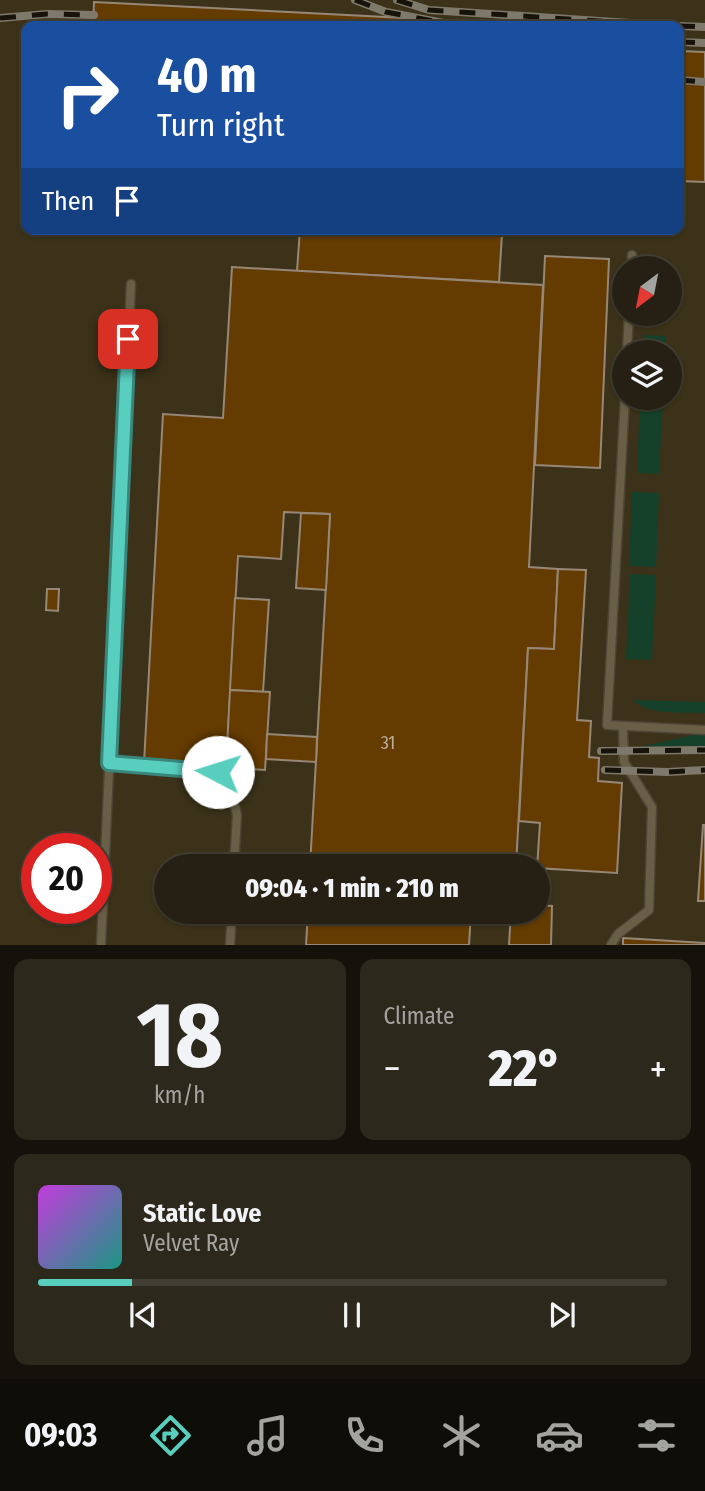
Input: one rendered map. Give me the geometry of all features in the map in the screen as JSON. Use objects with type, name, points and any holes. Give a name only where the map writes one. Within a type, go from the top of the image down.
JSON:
[{"type":"lane","points":[[101,945],[131,284]]},
{"type":"lane","points":[[624,410],[607,725],[623,728],[705,730]]},
{"type":"lane","points":[[611,945],[618,934],[649,910],[652,807],[624,762],[623,728]]},
{"type":"lane","points":[[109,763],[218,772],[228,778],[237,815],[235,854]]},
{"type":"lane","points":[[230,945],[231,924]]},
{"type":"shaded area","points":[[0,0],[705,0],[705,945],[0,945]]},
{"type":"green space","points":[[643,335],[666,336],[666,340],[643,340]]},
{"type":"green space","points":[[639,410],[662,410],[659,474],[637,473]]},
{"type":"green space","points":[[632,492],[659,493],[656,567],[629,566]]},
{"type":"green space","points":[[630,574],[656,575],[652,660],[626,659]]},
{"type":"green space","points":[[632,700],[705,702],[705,713],[658,711]]},
{"type":"green space","points":[[693,735],[705,735],[705,746],[639,747]]},
{"type":"building","points":[[94,2],[405,18],[405,21],[93,21]]},
{"type":"building","points":[[684,51],[705,52],[705,182],[684,181]]},
{"type":"building","points":[[300,235],[502,235],[499,282],[297,271]]},
{"type":"building","points":[[545,256],[609,259],[600,468],[535,465]]},
{"type":"building","points":[[232,267],[543,285],[529,567],[558,569],[554,649],[528,648],[517,854],[311,854],[330,514],[284,512],[281,559],[238,556],[226,767],[144,763],[163,414],[223,418]]},
{"type":"building","points":[[301,513],[330,514],[326,590],[296,588]]},
{"type":"building","points":[[558,569],[586,570],[577,720],[591,721],[589,757],[599,758],[598,781],[622,783],[617,873],[550,869],[550,854],[538,854],[540,823],[519,821],[528,648],[554,649]]},
{"type":"building","points":[[47,589],[59,589],[58,611],[46,610]]},
{"type":"building","points":[[235,598],[269,600],[263,692],[230,690]]},
{"type":"building","points":[[230,690],[270,692],[265,770],[226,767]]},
{"type":"building","points":[[267,734],[317,737],[316,762],[266,759]]},
{"type":"building","points":[[703,825],[705,901],[698,901]]},
{"type":"building","points":[[552,906],[551,945],[509,945],[510,924],[550,924]]},
{"type":"building","points":[[307,924],[470,924],[469,945],[306,945]]},
{"type":"building","points":[[623,938],[705,943],[705,945],[623,945]]},
{"type":"railway","points":[[355,0],[386,12],[433,21]]},
{"type":"railway","points":[[397,0],[429,10],[599,21]]},
{"type":"railway","points":[[0,18],[47,14],[94,15]]},
{"type":"railway","points":[[684,26],[705,27]]},
{"type":"railway","points":[[684,42],[705,43]]},
{"type":"railway","points":[[684,80],[705,82]]},
{"type":"railway","points":[[601,751],[705,750]]},
{"type":"railway","points":[[605,770],[705,770]]},
{"type":"route","points":[[128,339],[109,763],[218,772]]}]
